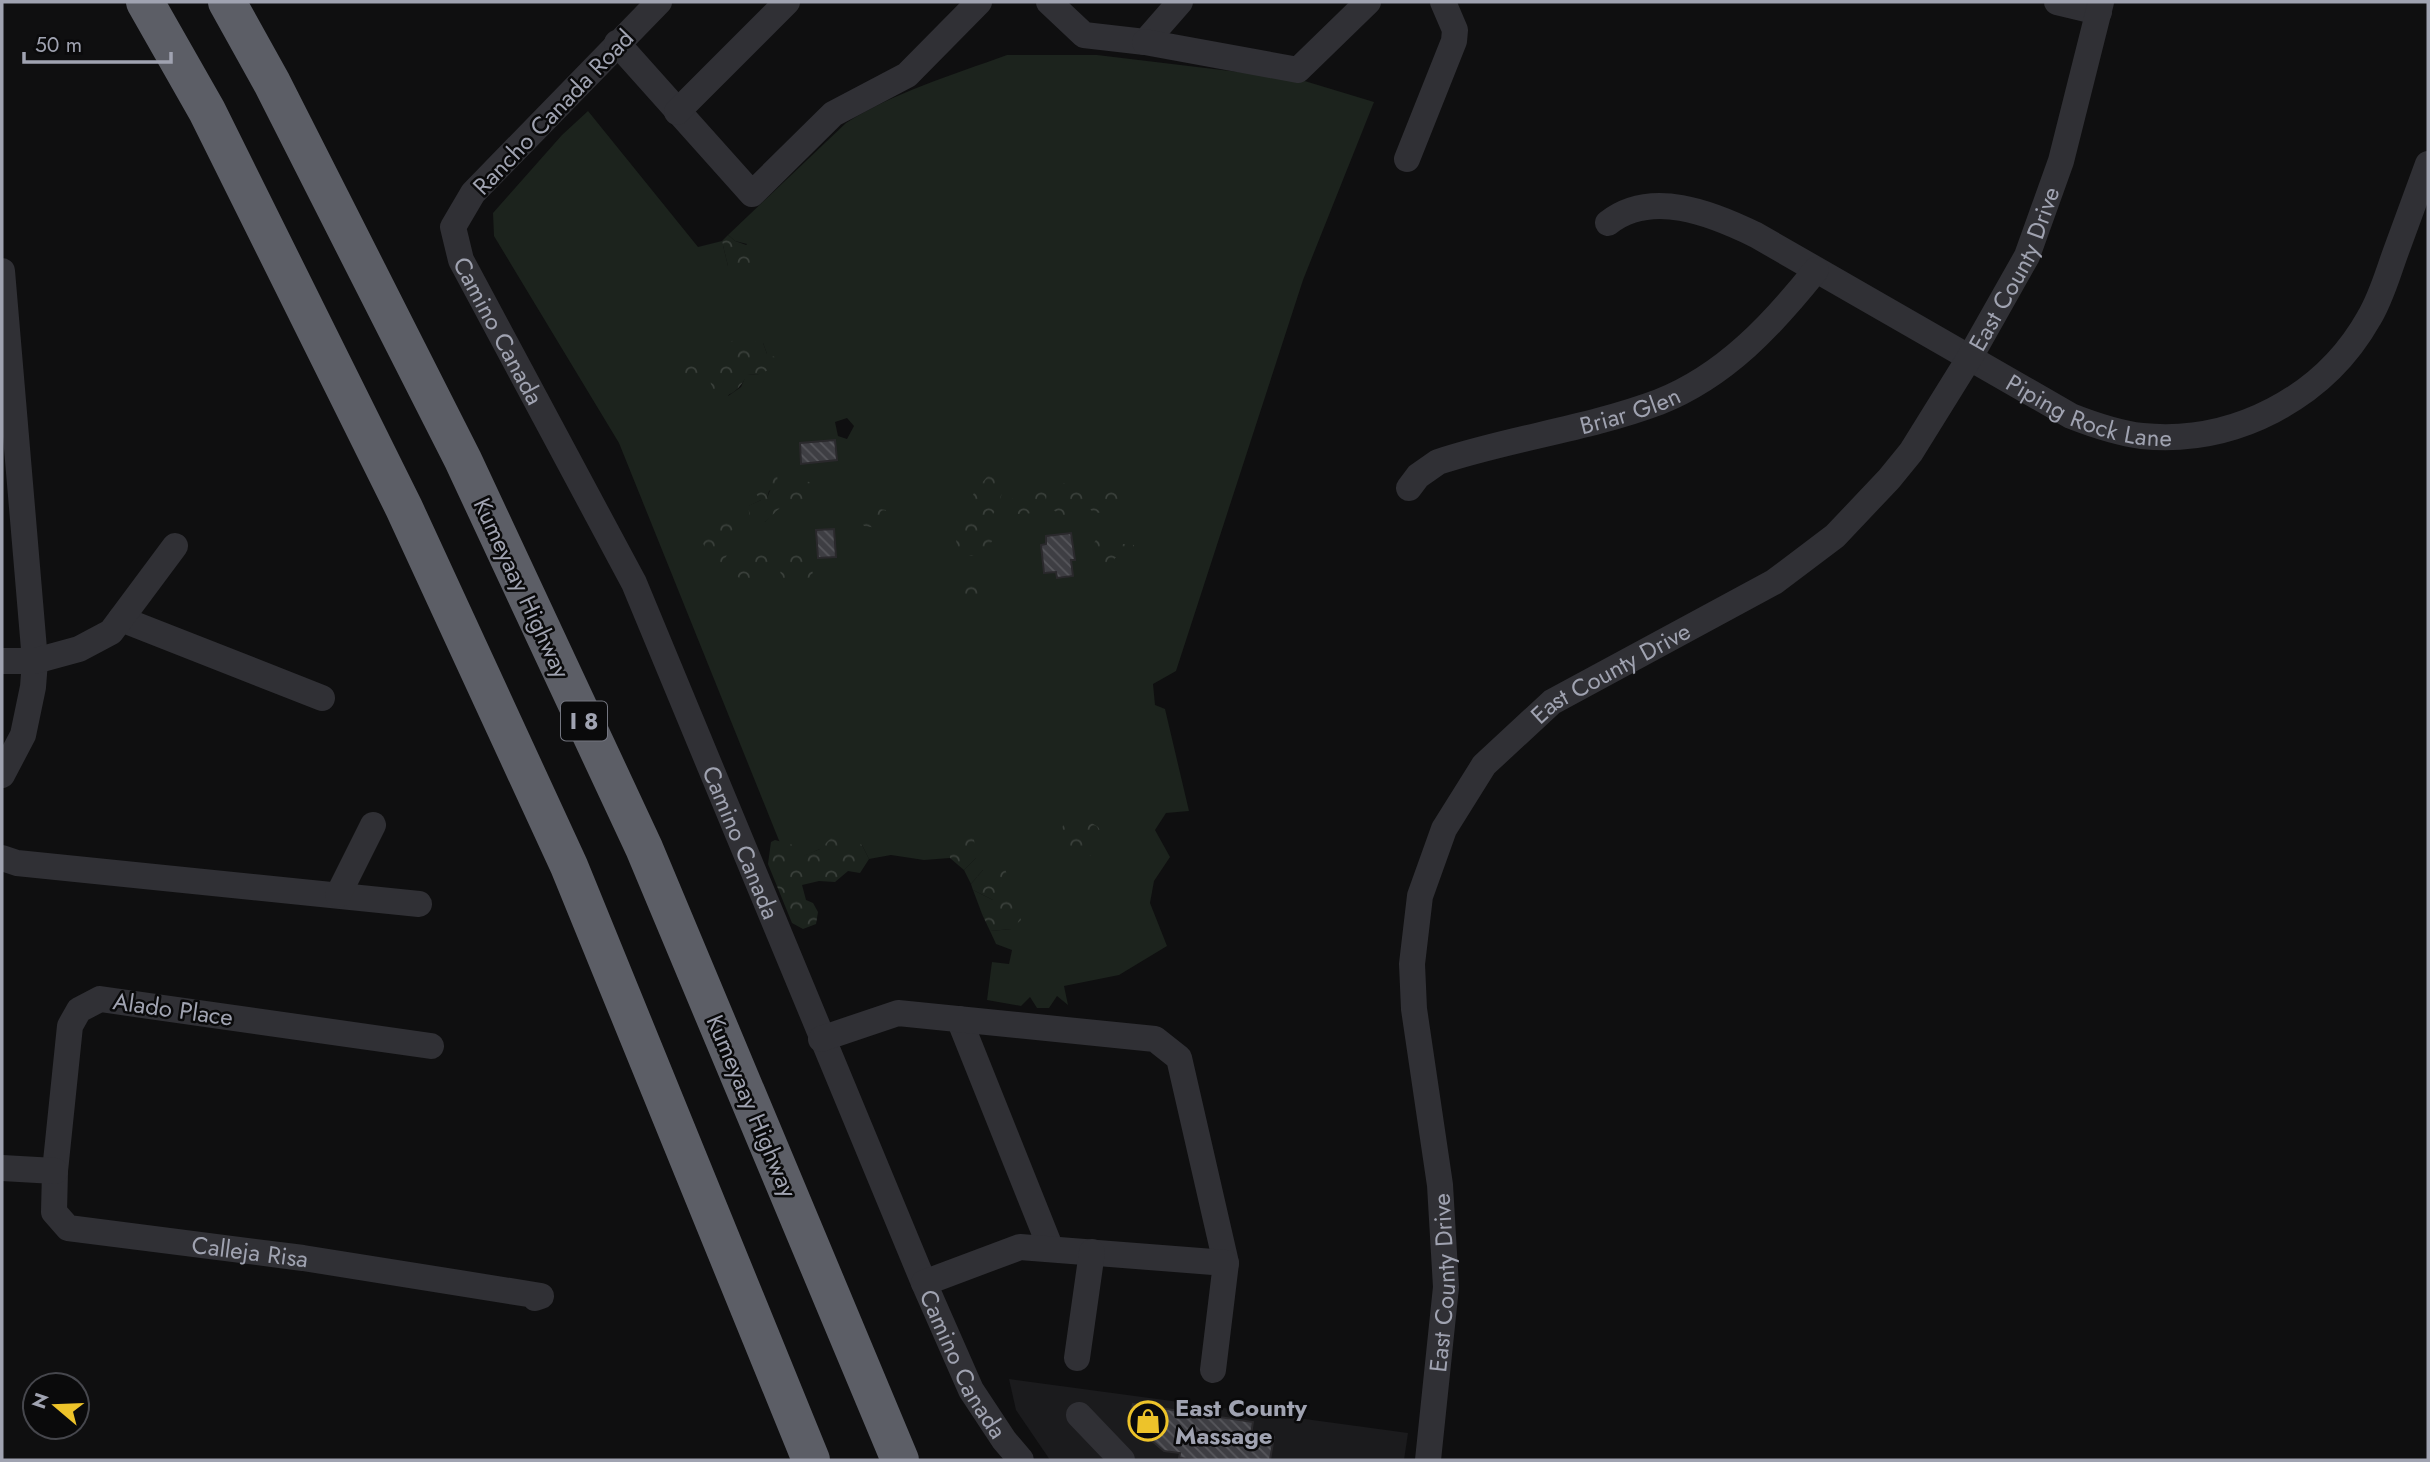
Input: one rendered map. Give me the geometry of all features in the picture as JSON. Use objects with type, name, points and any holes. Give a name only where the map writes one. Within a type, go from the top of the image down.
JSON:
[{"type":"highway","points":[[145,2],[207,111],[404,508],[569,866],[811,1460]]},
{"type":"highway","name":"Kumeyaay Highway","points":[[227,2],[272,83],[463,460],[632,823],[900,1460]]},
{"type":"street","name":"Rancho Canada Road","points":[[453,227],[473,193],[659,2]]},
{"type":"street","points":[[677,112],[787,2]]},
{"type":"street","points":[[617,43],[752,194],[833,114],[908,75],[979,2]]},
{"type":"street","points":[[1049,2],[1084,34],[1298,69],[1368,2]]},
{"type":"street","points":[[1145,42],[1180,2]]},
{"type":"street","points":[[1407,159],[1454,41],[1455,30],[1443,2]]},
{"type":"street","points":[[2057,2],[2100,7]]},
{"type":"street","name":"East County Drive","points":[[1429,1460],[1447,1287],[1440,1185],[1414,1009],[1412,964],[1420,896],[1444,829],[1484,765],[1552,702],[1764,588],[1801,563],[1835,536],[1867,505],[1910,452],[2010,290],[2040,223],[2060,162],[2100,7]]},
{"type":"street","name":"Piping Rock Lane","points":[[1608,223],[1628,209],[1664,206],[1688,210],[1735,225],[2071,416],[2118,432],[2191,436],[2227,429],[2284,405],[2323,376],[2356,339],[2379,298],[2428,164]]},
{"type":"street","name":"Camino Canada","points":[[453,227],[461,260],[634,583],[821,1039],[971,1390],[1004,1440],[1021,1460]]},
{"type":"street","name":"Briar Glen","points":[[1409,488],[1418,476],[1437,462],[1621,414],[1675,394],[1710,374],[1753,342],[1773,323],[1816,270]]},
{"type":"street","points":[[2,271],[8,430],[35,661],[33,687],[23,735],[2,775]]},
{"type":"street","points":[[2,661],[35,661],[79,649],[111,632],[175,546]]},
{"type":"street","points":[[121,620],[322,698]]},
{"type":"street","points":[[338,895],[373,825]]},
{"type":"street","points":[[2,858],[17,863],[419,904]]},
{"type":"street","name":"Alado Place","points":[[55,1171],[70,1026],[79,1010],[100,999],[431,1046]]},
{"type":"street","points":[[821,1039],[898,1013],[1155,1040],[1179,1058],[1226,1263],[1213,1370]]},
{"type":"street","points":[[958,1019],[1051,1249]]},
{"type":"street","points":[[2,1168],[55,1171]]},
{"type":"street","name":"Calleja Risa","points":[[55,1171],[54,1212],[68,1228],[303,1258],[541,1296],[535,1298]]},
{"type":"street","points":[[923,1283],[1020,1247],[1226,1263]]},
{"type":"street","points":[[1077,1358],[1092,1252]]},
{"type":"street","points":[[1079,1415],[1122,1460]]},
{"type":"shaded area","points":[[1009,1379],[1408,1433],[1404,1460],[1050,1460],[1016,1410]]},
{"type":"green space","points":[[1007,55],[1097,55],[1298,79],[1374,102],[1303,280],[1176,671],[1153,684],[1155,705],[1165,709],[1189,811],[1166,813],[1155,830],[1170,857],[1154,881],[1150,903],[1167,946],[1119,975],[1064,986],[1068,1005],[1057,996],[1049,1008],[1037,1008],[1030,997],[1021,1006],[987,1000],[992,962],[1009,964],[1012,950],[996,944],[990,931],[1011,929],[982,914],[973,890],[993,900],[983,870],[971,884],[964,870],[976,858],[950,843],[950,858],[924,860],[891,855],[869,859],[862,845],[820,849],[798,859],[780,843],[619,443],[494,236],[493,213],[562,135],[588,111],[698,247],[722,241],[728,266],[747,244],[735,241],[728,235],[846,123],[904,93]],"holes":[[[763,343],[767,354],[759,374],[746,375],[741,387],[728,396]],[[847,418],[854,426],[847,439],[838,436],[835,422]],[[777,473],[767,498],[771,515],[765,522],[749,506],[761,500]]]},
{"type":"green space","points":[[728,235],[735,241],[760,250],[760,256],[754,264],[728,266],[722,241]]},
{"type":"green space","points":[[735,339],[763,343],[767,354],[775,357],[771,369],[747,375],[734,392],[715,396],[710,381],[720,350]]},
{"type":"green space","points":[[683,360],[706,362],[711,368],[704,382],[681,385],[676,377]]},
{"type":"green space","points":[[768,469],[777,473],[778,485],[769,491],[767,498],[776,493],[781,507],[765,522],[750,518],[748,506],[761,500],[752,489],[757,474]]},
{"type":"green space","points":[[990,473],[1006,481],[997,508],[985,526],[992,541],[984,556],[958,556],[955,531],[974,493]]},
{"type":"green space","points":[[790,483],[813,483],[814,495],[809,504],[787,506],[783,489]]},
{"type":"green space","points":[[1064,483],[1087,491],[1104,486],[1119,496],[1118,503],[1112,512],[1094,513],[1088,507],[1067,519],[1049,507],[1051,489]]},
{"type":"green space","points":[[1035,486],[1047,492],[1045,508],[1036,513],[1018,514],[1010,504],[1018,487]]},
{"type":"green space","points":[[865,507],[886,510],[886,518],[877,528],[864,526],[858,517]]},
{"type":"green space","points":[[740,518],[748,523],[745,532],[732,530],[728,537],[730,550],[720,567],[711,563],[703,543],[718,523]]},
{"type":"green space","points":[[1100,534],[1123,544],[1134,545],[1133,552],[1115,558],[1112,565],[1094,563],[1089,550]]},
{"type":"green space","points":[[771,547],[779,553],[766,574],[741,580],[733,572],[733,560],[750,550],[760,552]]},
{"type":"green space","points":[[788,547],[807,555],[813,576],[802,581],[782,579],[779,567]]},
{"type":"green space","points":[[968,578],[984,593],[985,599],[975,609],[967,609],[958,597],[962,580]]},
{"type":"green space","points":[[1084,818],[1098,827],[1106,841],[1090,856],[1069,857],[1058,842],[1065,819]]},
{"type":"green space","points":[[960,832],[974,839],[976,858],[964,870],[950,858],[950,843]]},
{"type":"green space","points":[[836,833],[862,845],[869,859],[860,873],[848,871],[835,882],[819,881],[802,885],[806,900],[813,903],[818,912],[816,924],[803,929],[792,923],[768,864],[771,842],[775,840],[793,845],[798,858],[820,849]]},
{"type":"green space","points":[[1005,869],[1013,891],[993,900],[973,890],[971,884],[983,870]]},
{"type":"green space","points":[[1009,898],[1020,907],[1021,920],[1011,929],[990,931],[982,914],[992,917],[994,905]]},
{"type":"building","points":[[835,440],[837,460],[801,464],[800,443]]},
{"type":"building","points":[[834,529],[836,557],[818,558],[816,530]]},
{"type":"building","points":[[1071,533],[1075,560],[1071,560],[1073,576],[1057,578],[1056,572],[1044,573],[1041,545],[1046,544],[1046,536]]},
{"type":"building","points":[[1133,1404],[1253,1422],[1251,1434],[1274,1437],[1270,1460],[1179,1458],[1180,1453],[1164,1451],[1130,1422]]},
{"type":"place","name":"East County Massage","points":[[1148,1421]]}]
